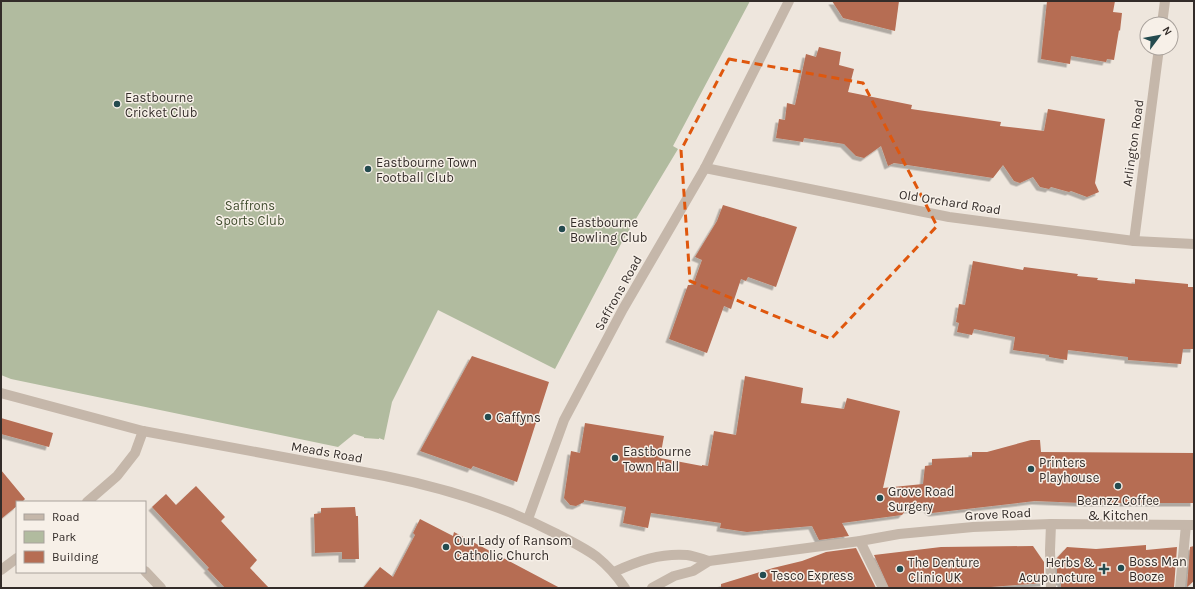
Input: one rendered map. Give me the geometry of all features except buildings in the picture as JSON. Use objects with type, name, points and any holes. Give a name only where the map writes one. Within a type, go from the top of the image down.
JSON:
[{"type":"street","name":"Saffrons Road","points":[[528,519],[564,420],[623,309],[705,168],[789,1]]},
{"type":"street","points":[[1163,16],[1165,1]]},
{"type":"street","name":"Arlington Road","points":[[1134,241],[1158,56]]},
{"type":"street","name":"Old Orchard Road","points":[[705,168],[949,217],[1134,241],[1194,244]]},
{"type":"street","name":"Meads Road","points":[[1,393],[143,431],[409,480],[459,494],[528,519],[581,547],[597,557],[614,572],[625,588]]},
{"type":"street","points":[[88,501],[117,476],[136,453],[143,431]]},
{"type":"street","points":[[1051,524],[1051,588]]},
{"type":"street","name":"Grove Road","points":[[614,572],[647,558],[667,555],[689,555],[709,561],[860,541],[899,534],[973,527],[1051,524],[1190,525]]},
{"type":"street","points":[[1180,588],[1190,525]]},
{"type":"street","points":[[860,541],[883,588]]},
{"type":"street","points":[[1,570],[16,559]]},
{"type":"street","name":"Grove Road","points":[[652,588],[674,576],[693,571],[709,561]]},
{"type":"street","points":[[146,572],[161,588]]},
{"type":"highlighted area","points":[[729,59],[863,83],[937,226],[831,339],[690,281],[681,150]]},
{"type":"green space","name":"Saffrons Sports Club","points":[[1,1],[750,1],[673,146],[678,149],[622,242],[555,369],[438,310],[392,402],[384,440],[379,438],[364,438],[354,434],[338,447],[11,379],[1,375]]},
{"type":"place","name":"Eastbourne Cricket Club","points":[[117,104]]},
{"type":"place","name":"Eastbourne Town Football Club","points":[[368,169]]},
{"type":"place","name":"Eastbourne Bowling Club","points":[[562,229]]},
{"type":"place","name":"Caffyns","points":[[488,417]]},
{"type":"place","name":"Eastbourne Town Hall","points":[[615,458]]},
{"type":"place","name":"Printers Playhouse","points":[[1031,469]]},
{"type":"place","name":"Beanzz Coffee & Kitchen","points":[[1118,486]]},
{"type":"place","name":"Grove Road Surgery","points":[[880,498]]},
{"type":"place","name":"Our Lady of Ransom Catholic Church","points":[[446,547]]},
{"type":"place","name":"Boss Man Booze","points":[[1121,568]]},
{"type":"place","name":"The Denture Clinic UK","points":[[900,569]]},
{"type":"place","name":"Herbs & Acupuncture","points":[[1104,569]]},
{"type":"place","name":"Tesco Express","points":[[763,575]]}]
